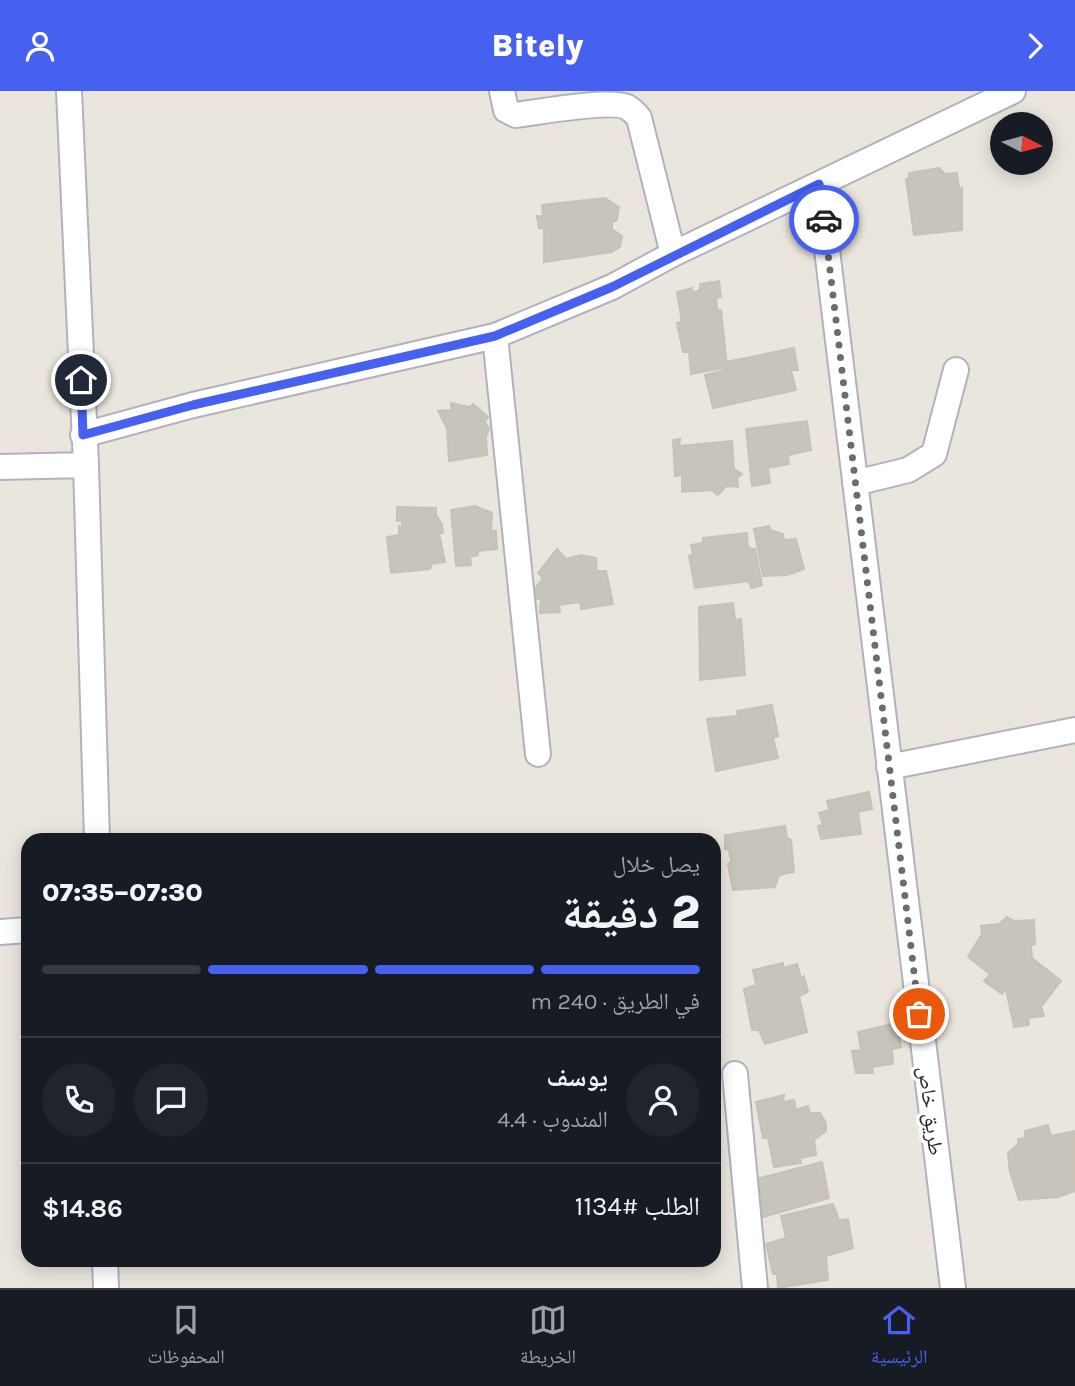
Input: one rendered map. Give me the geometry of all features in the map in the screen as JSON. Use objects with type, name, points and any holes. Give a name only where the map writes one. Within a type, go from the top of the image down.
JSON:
[{"type":"street","points":[[69,91],[86,465],[97,833]]},
{"type":"street","points":[[502,91],[503,104],[510,114],[605,105],[625,106],[634,111],[639,118],[673,254]]},
{"type":"street","points":[[83,435],[193,405],[495,336],[612,287],[673,254],[1013,91]]},
{"type":"street","name":"طريق خاص","points":[[819,184],[953,1288]]},
{"type":"street","points":[[495,336],[538,754]]},
{"type":"street","points":[[855,483],[908,471],[934,454],[956,370]]},
{"type":"street","points":[[0,467],[86,465]]},
{"type":"street","points":[[889,767],[1075,730]]},
{"type":"street","points":[[0,932],[21,930]]},
{"type":"street","points":[[735,1074],[755,1288]]},
{"type":"street","points":[[105,1267],[106,1288]]},
{"type":"building","points":[[939,168],[945,174],[957,173],[959,189],[962,188],[962,230],[914,235],[906,179],[909,178],[909,173]]},
{"type":"building","points":[[605,198],[619,207],[612,229],[622,236],[620,247],[612,252],[544,262],[544,228],[539,228],[537,216],[543,216],[542,205]]},
{"type":"building","points":[[719,281],[721,297],[716,298],[717,310],[721,310],[727,367],[691,374],[689,352],[683,352],[677,323],[682,322],[677,292],[692,288],[692,293],[700,290],[700,284]]},
{"type":"building","points":[[794,348],[798,370],[791,370],[796,390],[713,408],[705,375],[728,369],[726,362]]},
{"type":"building","points":[[451,403],[470,407],[473,404],[488,417],[485,421],[489,429],[486,436],[487,455],[449,461],[447,428],[438,411],[451,410]]},
{"type":"building","points":[[807,421],[811,450],[788,455],[789,464],[768,468],[770,483],[752,486],[746,429]]},
{"type":"building","points":[[680,439],[679,446],[732,441],[734,469],[742,474],[737,478],[738,487],[726,486],[718,495],[711,490],[682,492],[682,475],[675,476],[673,440]]},
{"type":"building","points":[[475,506],[492,513],[491,531],[496,531],[497,549],[478,551],[478,555],[470,557],[471,565],[456,566],[451,510]]},
{"type":"building","points":[[397,507],[436,508],[436,515],[442,524],[443,533],[439,533],[445,562],[431,564],[430,569],[391,573],[387,537],[399,535],[399,526],[402,527],[402,520],[397,521]]},
{"type":"building","points":[[769,526],[770,530],[783,534],[784,540],[796,539],[804,569],[787,575],[763,576],[754,529]]},
{"type":"building","points":[[747,533],[748,548],[755,549],[762,585],[751,588],[749,581],[695,588],[689,556],[693,555],[691,545],[703,543],[703,538]]},
{"type":"building","points":[[557,549],[566,559],[581,555],[596,558],[597,571],[606,571],[613,604],[581,609],[580,602],[559,605],[560,612],[540,613],[541,599],[535,599],[531,594],[543,578],[538,573]]},
{"type":"building","points":[[733,603],[735,620],[741,619],[745,675],[700,680],[699,607]]},
{"type":"building","points":[[772,705],[778,736],[773,738],[778,758],[716,771],[707,719],[738,716],[737,711]]},
{"type":"building","points":[[869,792],[872,809],[858,812],[861,834],[821,839],[818,826],[823,825],[819,813],[829,810],[827,801]]},
{"type":"building","points":[[785,826],[787,838],[791,840],[794,872],[779,875],[775,887],[733,890],[725,835]]},
{"type":"building","points":[[1007,917],[1014,921],[1034,920],[1035,944],[1031,945],[1032,958],[1061,981],[1041,1007],[1044,1016],[1028,1018],[1029,1025],[1014,1027],[1006,989],[1002,994],[984,981],[990,974],[968,957],[982,934],[981,926],[999,924]]},
{"type":"building","points":[[783,963],[783,968],[797,964],[801,978],[804,976],[808,992],[799,996],[807,1032],[765,1044],[759,1030],[752,1030],[744,989],[756,985],[753,970]]},
{"type":"building","points":[[897,1023],[901,1047],[892,1049],[893,1064],[872,1067],[873,1073],[856,1073],[852,1051],[861,1050],[858,1032]]},
{"type":"building","points":[[784,1095],[783,1102],[794,1100],[796,1110],[808,1106],[810,1113],[820,1113],[826,1123],[826,1131],[814,1140],[816,1155],[800,1158],[801,1163],[774,1167],[768,1138],[763,1138],[756,1102]]},
{"type":"building","points":[[1048,1125],[1051,1136],[1075,1131],[1075,1191],[1058,1197],[1019,1200],[1010,1172],[1008,1153],[1018,1144],[1018,1139],[1025,1138],[1025,1131]]},
{"type":"building","points":[[822,1162],[829,1198],[760,1218],[753,1180]]},
{"type":"building","points":[[833,1204],[839,1220],[848,1219],[853,1248],[826,1256],[828,1280],[778,1288],[777,1274],[773,1274],[766,1244],[786,1238],[781,1216]]},
{"type":"way so far","points":[[824,220],[919,1014]]},
{"type":"route","points":[[81,380],[83,435],[193,405],[495,336],[612,287],[673,254],[819,184],[824,220]]}]
